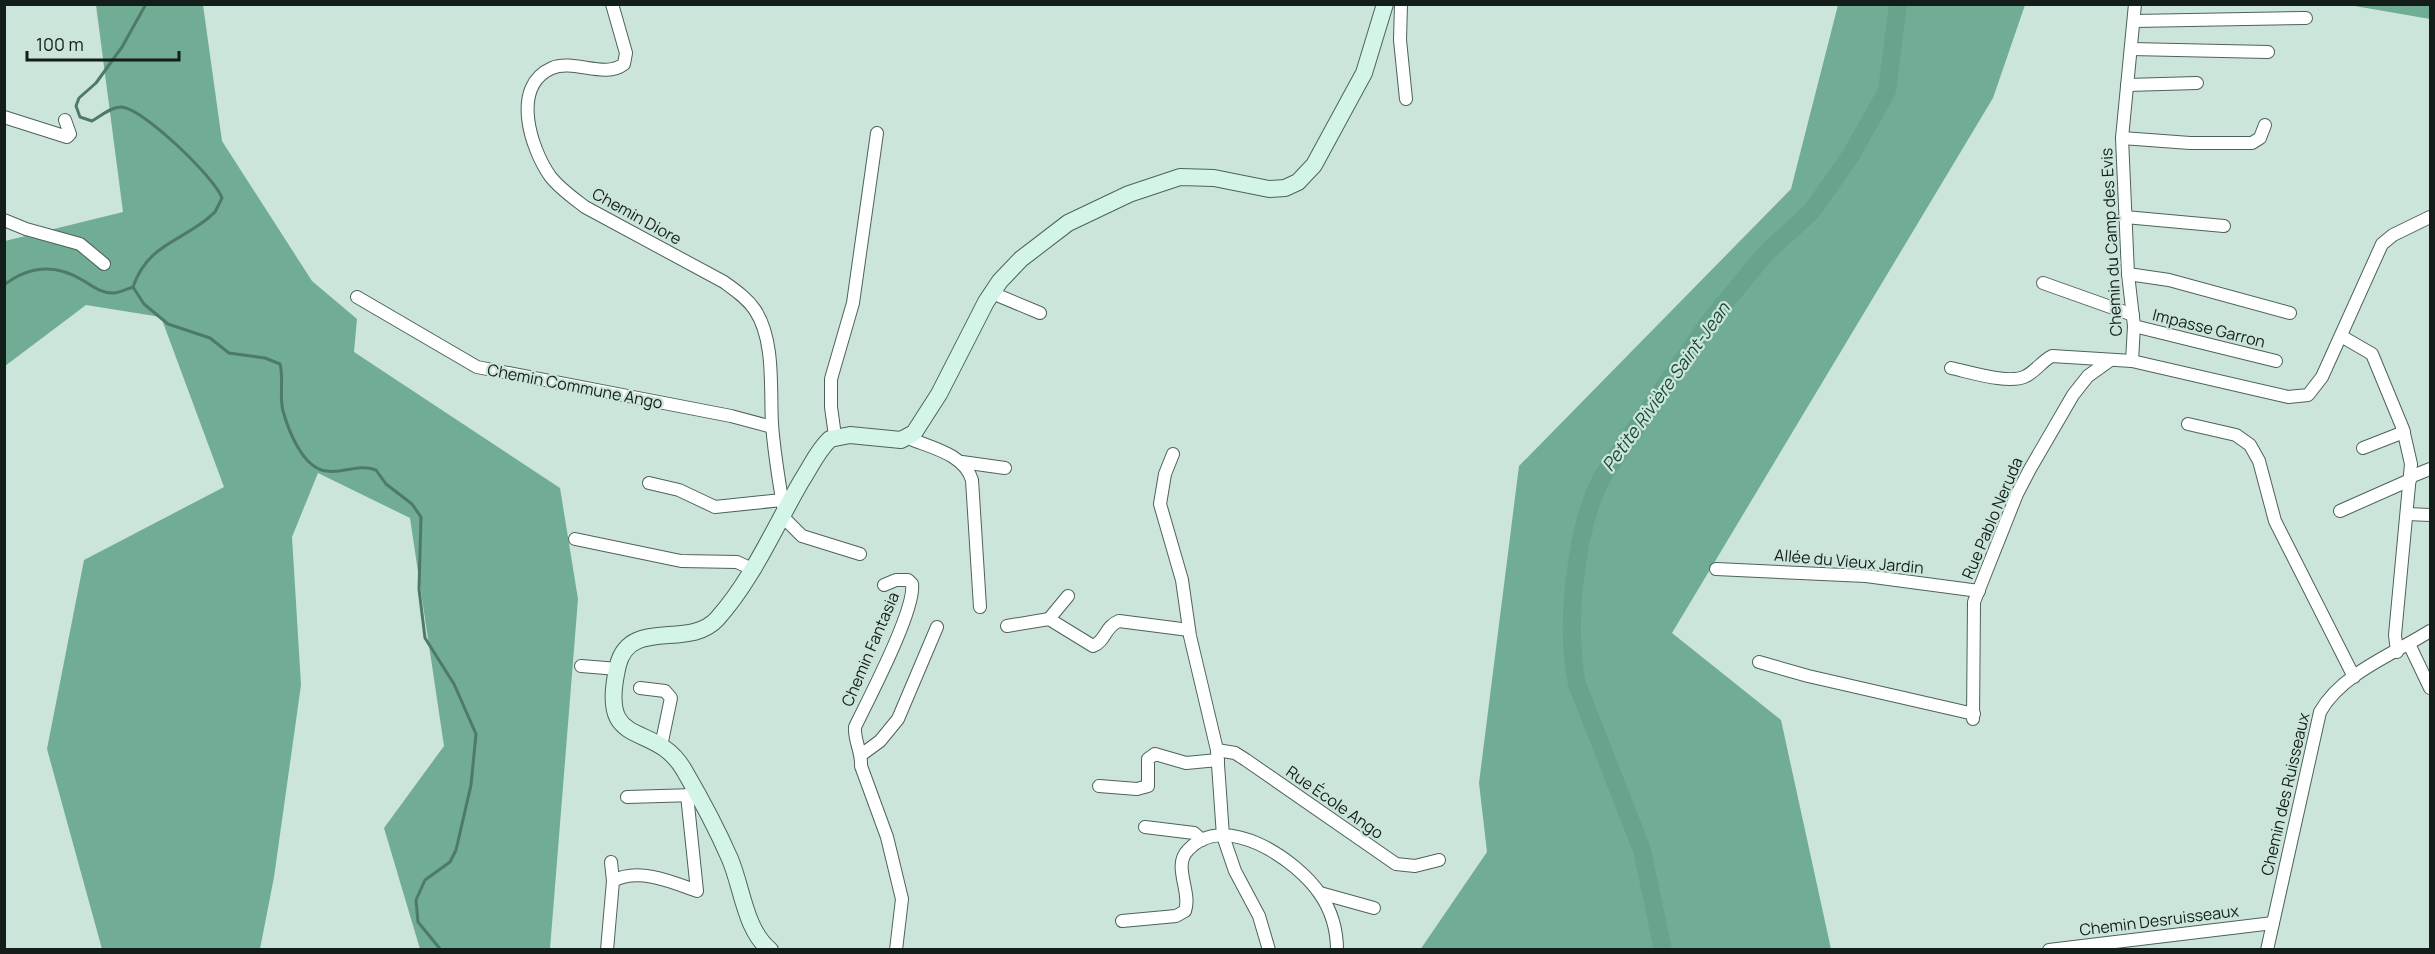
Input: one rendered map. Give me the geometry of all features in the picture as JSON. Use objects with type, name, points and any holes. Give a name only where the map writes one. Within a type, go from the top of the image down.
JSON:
[{"type":"street","name":"Chemin Diore","points":[[612,4],[626,53],[624,64],[612,69],[560,66],[545,73],[529,100],[528,123],[533,142],[551,177],[585,207],[724,282],[742,295],[755,310],[764,328],[768,349],[772,427],[783,509]]},
{"type":"street","points":[[908,438],[918,428],[939,394],[992,293],[1021,258],[1068,223],[1160,182],[1199,176],[1269,189],[1285,188],[1299,182],[1314,165],[1364,73],[1385,4]]},
{"type":"street","points":[[1401,4],[1400,40],[1406,99]]},
{"type":"street","name":"Chemin du Camp des Evis","points":[[2132,361],[2134,321],[2128,274],[2122,138],[2135,4]]},
{"type":"street","points":[[2134,21],[2306,18]]},
{"type":"street","points":[[2131,49],[2268,51]]},
{"type":"street","points":[[2127,85],[2197,84]]},
{"type":"street","points":[[4,117],[67,137],[70,134],[65,120]]},
{"type":"street","points":[[2122,138],[2190,143],[2252,143],[2260,138],[2265,125]]},
{"type":"street","points":[[835,436],[831,407],[831,379],[853,303],[876,132]]},
{"type":"street","points":[[2125,217],[2223,226]]},
{"type":"street","points":[[1951,368],[2010,380],[2028,375],[2042,361],[2052,356],[2132,361],[2288,397],[2303,397],[2315,389],[2382,244],[2393,235],[2430,217]]},
{"type":"street","points":[[4,220],[26,230],[80,244],[104,264]]},
{"type":"street","points":[[2128,274],[2169,280],[2290,313]]},
{"type":"street","name":"Impasse Garron","points":[[2043,283],[2134,321],[2276,361]]},
{"type":"street","points":[[992,293],[1040,313]]},
{"type":"street","name":"Chemin Commune Ango","points":[[357,297],[477,367],[731,416],[772,427]]},
{"type":"street","points":[[2341,336],[2373,354],[2404,432],[2411,464],[2395,635],[2397,652]]},
{"type":"street","name":"Rue Pablo Neruda","points":[[1759,662],[1973,716],[1974,602],[2017,494],[2030,469],[2073,395],[2088,376],[2109,361]]},
{"type":"street","points":[[2188,424],[2236,435],[2250,445],[2259,461],[2275,521],[2354,677]]},
{"type":"street","points":[[2363,447],[2404,432]]},
{"type":"street","points":[[770,950],[756,931],[730,859],[692,795],[683,768],[661,746],[627,731],[620,724],[615,714],[614,703],[621,656],[633,641],[694,634],[712,625],[752,569],[783,509],[826,443],[835,436],[890,440],[908,438],[967,466],[972,480],[980,607]]},
{"type":"street","points":[[1173,454],[1165,474],[1160,504],[1182,580],[1189,630],[1217,755],[1223,836],[1235,871],[1259,916],[1269,950]]},
{"type":"street","points":[[962,462],[1005,468]]},
{"type":"street","points":[[2340,511],[2430,469]]},
{"type":"street","points":[[649,483],[679,490],[715,507],[783,509]]},
{"type":"street","points":[[783,509],[802,536],[860,554]]},
{"type":"street","points":[[2407,514],[2430,515]]},
{"type":"street","points":[[575,539],[681,561],[737,562],[752,569]]},
{"type":"street","name":"Allée du Vieux Jardin","points":[[1716,568],[1866,576],[1979,591]]},
{"type":"street","name":"Chemin Fantasia","points":[[884,585],[896,580],[908,580],[912,584],[912,595],[900,629],[855,727],[855,736],[861,755],[861,766],[887,837],[902,899],[897,950]]},
{"type":"street","points":[[1007,626],[1049,619],[1068,596]]},
{"type":"street","points":[[1049,619],[1086,644],[1094,646],[1101,642],[1110,625],[1119,621],[1189,630]]},
{"type":"street","points":[[861,755],[880,741],[898,719],[937,627]]},
{"type":"street","name":"Chemin des Ruisseaux","points":[[2267,950],[2320,712],[2328,697],[2354,677],[2430,631]]},
{"type":"street","points":[[2409,644],[2430,688]]},
{"type":"street","points":[[581,666],[618,669]]},
{"type":"street","points":[[640,688],[665,691],[670,698],[661,746]]},
{"type":"street","name":"Rue École Ango","points":[[1099,786],[1137,789],[1148,786],[1148,759],[1155,754],[1186,763],[1235,753],[1396,864],[1415,866],[1439,860]]},
{"type":"street","points":[[627,797],[692,795]]},
{"type":"street","points":[[613,881],[637,876],[654,877],[697,891],[692,795]]},
{"type":"street","points":[[1145,827],[1194,833],[1202,840]]},
{"type":"street","points":[[1122,921],[1176,916],[1185,911],[1183,858],[1187,851],[1202,840],[1223,836],[1244,837],[1263,845],[1309,880],[1320,893],[1335,929],[1337,950]]},
{"type":"street","points":[[607,950],[613,881],[610,862]]},
{"type":"street","points":[[1320,893],[1374,909]]},
{"type":"street","name":"Chemin Desruisseaux","points":[[2049,950],[2273,923]]},
{"type":"green space","points":[[96,5],[203,5],[222,141],[312,281],[357,319],[354,352],[560,488],[578,599],[550,949],[420,949],[384,828],[444,746],[410,518],[318,473],[292,537],[301,685],[274,877],[260,949],[102,949],[47,749],[84,560],[224,487],[161,317],[86,305],[5,366],[5,241],[123,212]]},
{"type":"green space","points":[[1838,5],[2025,5],[1993,98],[1672,633],[1781,720],[1831,949],[1420,950],[1487,852],[1479,783],[1519,466],[1791,189]]},
{"type":"green space","points":[[2349,5],[2430,5],[2430,19]]},
{"type":"waterway","points":[[146,4],[122,47],[96,83],[79,98],[76,106],[80,117],[92,121],[117,107],[131,110],[145,118],[193,160],[217,188],[222,198],[215,212],[207,219],[164,247],[146,262],[133,287],[144,304],[168,324],[210,338],[229,353],[265,358],[280,364],[283,411],[298,448],[310,463],[333,472],[357,468],[376,470],[386,484],[412,504],[421,517],[419,589],[425,638],[454,684],[476,734],[471,785],[456,850],[450,862],[425,880],[416,900],[418,922],[441,950]]},
{"type":"waterway","name":"Petite Rivière Saint-Jean","points":[[1663,950],[1642,850],[1577,684],[1572,634],[1573,606],[1575,576],[1586,520],[1604,474],[1710,321],[1765,254],[1812,211],[1851,155],[1887,91],[1898,4]]},
{"type":"waterway","points":[[4,285],[14,278],[34,270],[44,269],[74,275],[98,290],[106,292],[115,293],[133,287]]}]
